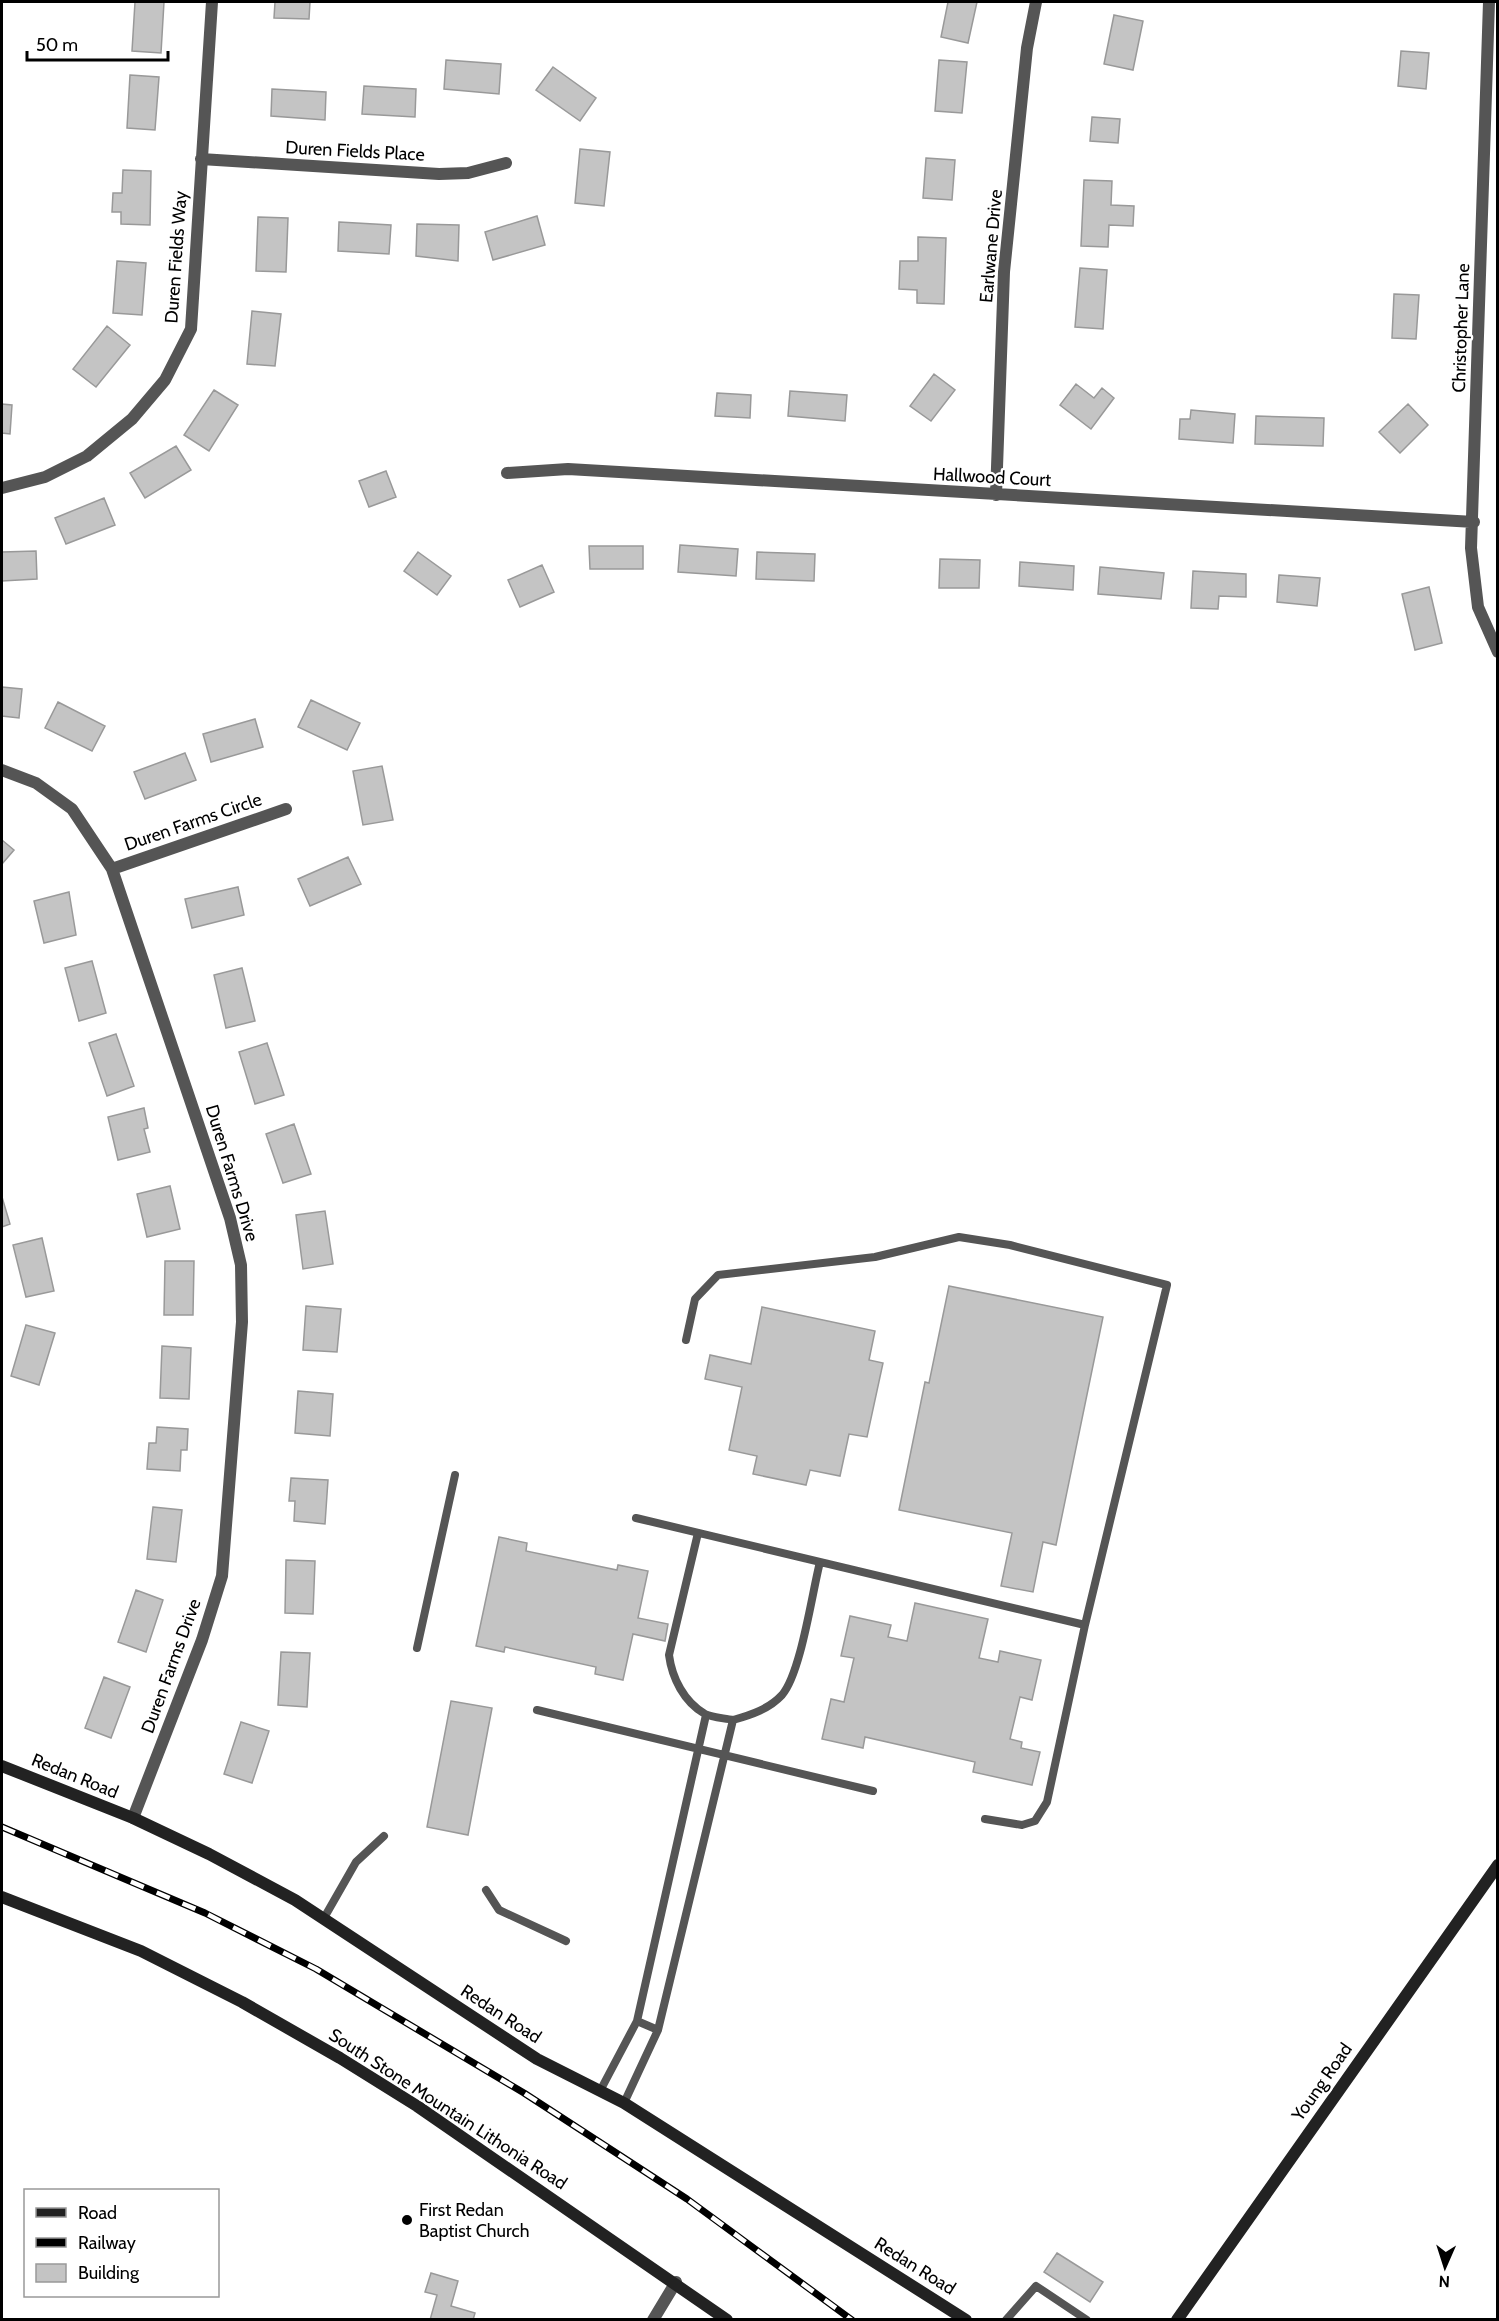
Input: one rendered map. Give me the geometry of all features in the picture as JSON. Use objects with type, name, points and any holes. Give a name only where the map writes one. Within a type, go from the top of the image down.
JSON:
[{"type":"main road","name":"Redan Road","points":[[2,1766],[133,1818],[209,1854],[324,1918],[537,2059],[624,2103],[966,2319]]},
{"type":"main road","name":"Young Road","points":[[1176,2319],[1497,1864]]},
{"type":"main road","name":"South Stone Mountain Lithonia Road","points":[[2,1897],[141,1951],[242,2002],[340,2058],[417,2106],[728,2319]]},
{"type":"street","name":"Duren Fields Way","points":[[2,488],[45,477],[87,456],[132,419],[165,380],[191,329],[212,2]]},
{"type":"street","name":"Earlwane Drive","points":[[996,495],[1004,272],[1027,48],[1036,2]]},
{"type":"street","name":"Christopher Lane","points":[[1489,2],[1472,560],[1478,607],[1497,652]]},
{"type":"street","name":"Duren Fields Place","points":[[201,159],[439,174],[468,173],[506,163]]},
{"type":"street","name":"Hallwood Court","points":[[507,473],[568,469],[1474,522]]},
{"type":"street","name":"Duren Farms Drive","points":[[2,770],[36,783],[72,809],[112,869],[230,1218],[241,1265],[242,1299],[222,1576],[202,1640],[133,1818]]},
{"type":"street","name":"Duren Farms Circle","points":[[112,869],[286,809]]},
{"type":"street","points":[[654,2319],[676,2282]]},
{"type":"lane","points":[[686,1340],[695,1299],[718,1275],[875,1257],[959,1237],[1010,1245],[1167,1285],[1085,1625],[1047,1802],[1035,1821],[1022,1825],[985,1819]]},
{"type":"lane","points":[[417,1648],[455,1475]]},
{"type":"lane","points":[[636,1518],[1085,1625]]},
{"type":"lane","points":[[698,1533],[669,1655],[671,1674],[681,1691],[706,1715],[733,1720],[754,1714],[783,1694],[792,1678],[820,1562]]},
{"type":"lane","points":[[537,1710],[873,1791]]},
{"type":"lane","points":[[600,2091],[637,2021],[706,1715]]},
{"type":"lane","points":[[624,2103],[658,2030],[733,1720]]},
{"type":"lane","points":[[324,1918],[356,1862],[384,1836]]},
{"type":"lane","points":[[486,1890],[499,1910],[566,1941]]},
{"type":"lane","points":[[637,2021],[658,2030]]},
{"type":"lane","points":[[1006,2319],[1036,2286],[1087,2319]]},
{"type":"building","points":[[135,2],[164,2],[161,53],[132,51]]},
{"type":"building","points":[[275,2],[310,2],[309,19],[274,18]]},
{"type":"building","points":[[948,2],[977,2],[968,43],[941,37]]},
{"type":"building","points":[[1114,15],[1143,21],[1133,70],[1104,64]]},
{"type":"building","points":[[1401,51],[1429,53],[1426,89],[1398,86]]},
{"type":"building","points":[[446,60],[501,64],[499,94],[444,89]]},
{"type":"building","points":[[939,60],[967,62],[962,113],[935,111]]},
{"type":"building","points":[[553,67],[596,98],[580,121],[536,90]]},
{"type":"building","points":[[130,75],[159,77],[155,130],[127,128]]},
{"type":"building","points":[[364,86],[416,89],[415,117],[362,114]]},
{"type":"building","points":[[272,89],[326,92],[325,120],[271,116]]},
{"type":"building","points":[[1092,117],[1120,119],[1118,143],[1090,141]]},
{"type":"building","points":[[580,149],[610,152],[604,206],[575,203]]},
{"type":"building","points":[[926,158],[955,160],[952,200],[923,198]]},
{"type":"building","points":[[123,170],[151,171],[150,225],[121,224],[121,212],[112,212],[113,193],[122,193]]},
{"type":"building","points":[[1084,180],[1112,181],[1111,205],[1134,206],[1133,226],[1109,225],[1108,247],[1081,246]]},
{"type":"building","points":[[537,216],[545,245],[493,260],[485,232]]},
{"type":"building","points":[[258,217],[288,218],[286,272],[256,271]]},
{"type":"building","points":[[339,222],[391,225],[389,254],[338,251]]},
{"type":"building","points":[[417,224],[459,225],[458,261],[416,256]]},
{"type":"building","points":[[918,237],[946,238],[944,304],[917,303],[917,290],[899,289],[900,261],[918,261]]},
{"type":"building","points":[[117,261],[146,263],[142,315],[113,313]]},
{"type":"building","points":[[1080,268],[1107,270],[1103,329],[1075,327]]},
{"type":"building","points":[[1394,294],[1419,295],[1416,339],[1392,338]]},
{"type":"building","points":[[252,311],[281,314],[275,366],[247,364]]},
{"type":"building","points":[[107,326],[130,345],[96,387],[73,369]]},
{"type":"building","points":[[934,374],[955,390],[931,421],[910,406]]},
{"type":"building","points":[[1076,384],[1094,398],[1102,388],[1114,398],[1091,429],[1060,405]]},
{"type":"building","points":[[214,390],[238,405],[209,451],[184,435]]},
{"type":"building","points":[[790,391],[847,395],[845,421],[788,416]]},
{"type":"building","points":[[717,393],[751,395],[750,418],[715,416]]},
{"type":"building","points":[[2,404],[12,405],[10,434],[2,433]]},
{"type":"building","points":[[1408,404],[1428,425],[1400,453],[1379,432]]},
{"type":"building","points":[[1191,410],[1235,414],[1233,443],[1179,439],[1180,419],[1190,419]]},
{"type":"building","points":[[1256,416],[1324,418],[1323,446],[1255,444]]},
{"type":"building","points":[[176,446],[191,470],[145,498],[130,473]]},
{"type":"building","points":[[386,471],[396,497],[369,507],[359,481]]},
{"type":"building","points":[[104,498],[115,525],[66,544],[55,518]]},
{"type":"building","points":[[680,545],[738,549],[736,576],[678,572]]},
{"type":"building","points":[[589,546],[643,546],[643,569],[590,569]]},
{"type":"building","points":[[36,551],[37,579],[2,581],[2,552]]},
{"type":"building","points":[[418,552],[451,576],[437,595],[404,571]]},
{"type":"building","points":[[757,552],[815,554],[814,581],[756,579]]},
{"type":"building","points":[[940,559],[980,560],[979,588],[939,588]]},
{"type":"building","points":[[1020,562],[1074,566],[1073,590],[1019,586]]},
{"type":"building","points":[[542,565],[554,592],[520,607],[508,580]]},
{"type":"building","points":[[1100,567],[1164,573],[1161,599],[1098,594]]},
{"type":"building","points":[[1193,571],[1246,574],[1246,597],[1219,596],[1218,609],[1191,608]]},
{"type":"building","points":[[1279,575],[1320,578],[1317,606],[1277,602]]},
{"type":"building","points":[[1429,587],[1442,643],[1415,650],[1402,594]]},
{"type":"building","points":[[2,687],[22,689],[19,718],[2,716]]},
{"type":"building","points":[[311,700],[360,723],[347,750],[298,727]]},
{"type":"building","points":[[58,702],[105,726],[92,751],[45,728]]},
{"type":"building","points":[[255,719],[263,747],[211,762],[203,734]]},
{"type":"building","points":[[185,753],[196,780],[145,799],[134,772]]},
{"type":"building","points":[[382,766],[393,820],[363,825],[353,771]]},
{"type":"building","points":[[2,840],[14,850],[2,864]]},
{"type":"building","points":[[348,857],[361,884],[310,906],[298,879]]},
{"type":"building","points":[[238,887],[244,915],[192,928],[185,899]]},
{"type":"building","points":[[69,892],[76,935],[44,943],[34,901]]},
{"type":"building","points":[[92,961],[106,1013],[79,1021],[65,968]]},
{"type":"building","points":[[242,968],[255,1021],[226,1028],[214,975]]},
{"type":"building","points":[[116,1034],[134,1086],[107,1096],[89,1043]]},
{"type":"building","points":[[267,1043],[284,1095],[255,1104],[239,1052]]},
{"type":"building","points":[[144,1108],[148,1128],[144,1129],[150,1152],[118,1160],[108,1117]]},
{"type":"building","points":[[294,1124],[311,1174],[283,1183],[266,1134]]},
{"type":"building","points":[[170,1186],[180,1229],[147,1237],[137,1194]]},
{"type":"building","points":[[2,1197],[10,1224],[2,1227]]},
{"type":"building","points":[[325,1211],[333,1264],[303,1269],[296,1215]]},
{"type":"building","points":[[42,1238],[54,1291],[26,1297],[13,1245]]},
{"type":"building","points":[[165,1261],[194,1261],[193,1315],[164,1315]]},
{"type":"building","points":[[949,1286],[1103,1317],[1056,1545],[1043,1542],[1033,1592],[1001,1586],[1012,1533],[899,1510],[925,1382],[929,1383]]},
{"type":"building","points":[[306,1306],[341,1309],[337,1352],[303,1350]]},
{"type":"building","points":[[762,1307],[875,1331],[869,1360],[883,1363],[867,1437],[849,1434],[840,1476],[810,1470],[806,1485],[753,1474],[757,1456],[729,1450],[742,1387],[705,1379],[710,1355],[751,1364]]},
{"type":"building","points":[[26,1325],[55,1333],[39,1385],[11,1376]]},
{"type":"building","points":[[162,1346],[191,1348],[189,1399],[160,1398]]},
{"type":"building","points":[[298,1391],[333,1394],[330,1436],[295,1433]]},
{"type":"building","points":[[157,1427],[188,1429],[187,1450],[181,1450],[180,1471],[147,1469],[149,1443],[156,1443]]},
{"type":"building","points":[[291,1478],[328,1480],[325,1524],[294,1521],[295,1501],[289,1501]]},
{"type":"building","points":[[153,1507],[182,1510],[176,1562],[147,1559]]},
{"type":"building","points":[[499,1537],[527,1543],[526,1551],[617,1570],[618,1565],[648,1571],[638,1618],[668,1624],[665,1641],[633,1634],[623,1680],[595,1674],[596,1667],[505,1647],[504,1652],[476,1646]]},
{"type":"building","points":[[286,1560],[315,1561],[313,1614],[285,1613]]},
{"type":"building","points":[[136,1590],[163,1600],[146,1652],[118,1642]]},
{"type":"building","points":[[915,1603],[988,1619],[979,1658],[998,1662],[1000,1651],[1041,1660],[1032,1700],[1020,1697],[1010,1739],[1022,1742],[1021,1748],[1040,1752],[1032,1785],[973,1772],[975,1762],[865,1737],[863,1748],[822,1739],[831,1699],[844,1702],[854,1658],[841,1656],[850,1616],[891,1625],[888,1637],[907,1641]]},
{"type":"building","points":[[281,1652],[310,1653],[307,1707],[278,1705]]},
{"type":"building","points":[[104,1677],[130,1687],[111,1738],[85,1728]]},
{"type":"building","points":[[451,1701],[492,1708],[468,1835],[427,1827]]},
{"type":"building","points":[[241,1722],[269,1731],[252,1783],[224,1774]]},
{"type":"building","points":[[1057,2253],[1103,2282],[1090,2302],[1044,2272]]},
{"type":"building","points":[[431,2273],[458,2281],[451,2306],[475,2313],[473,2320],[430,2320],[437,2295],[425,2292]]},
{"type":"railway","points":[[2,1827],[205,1913],[316,1969],[524,2093],[687,2199],[852,2320]]},
{"type":"place","name":"First Redan Baptist Church","points":[[407,2220]]}]
